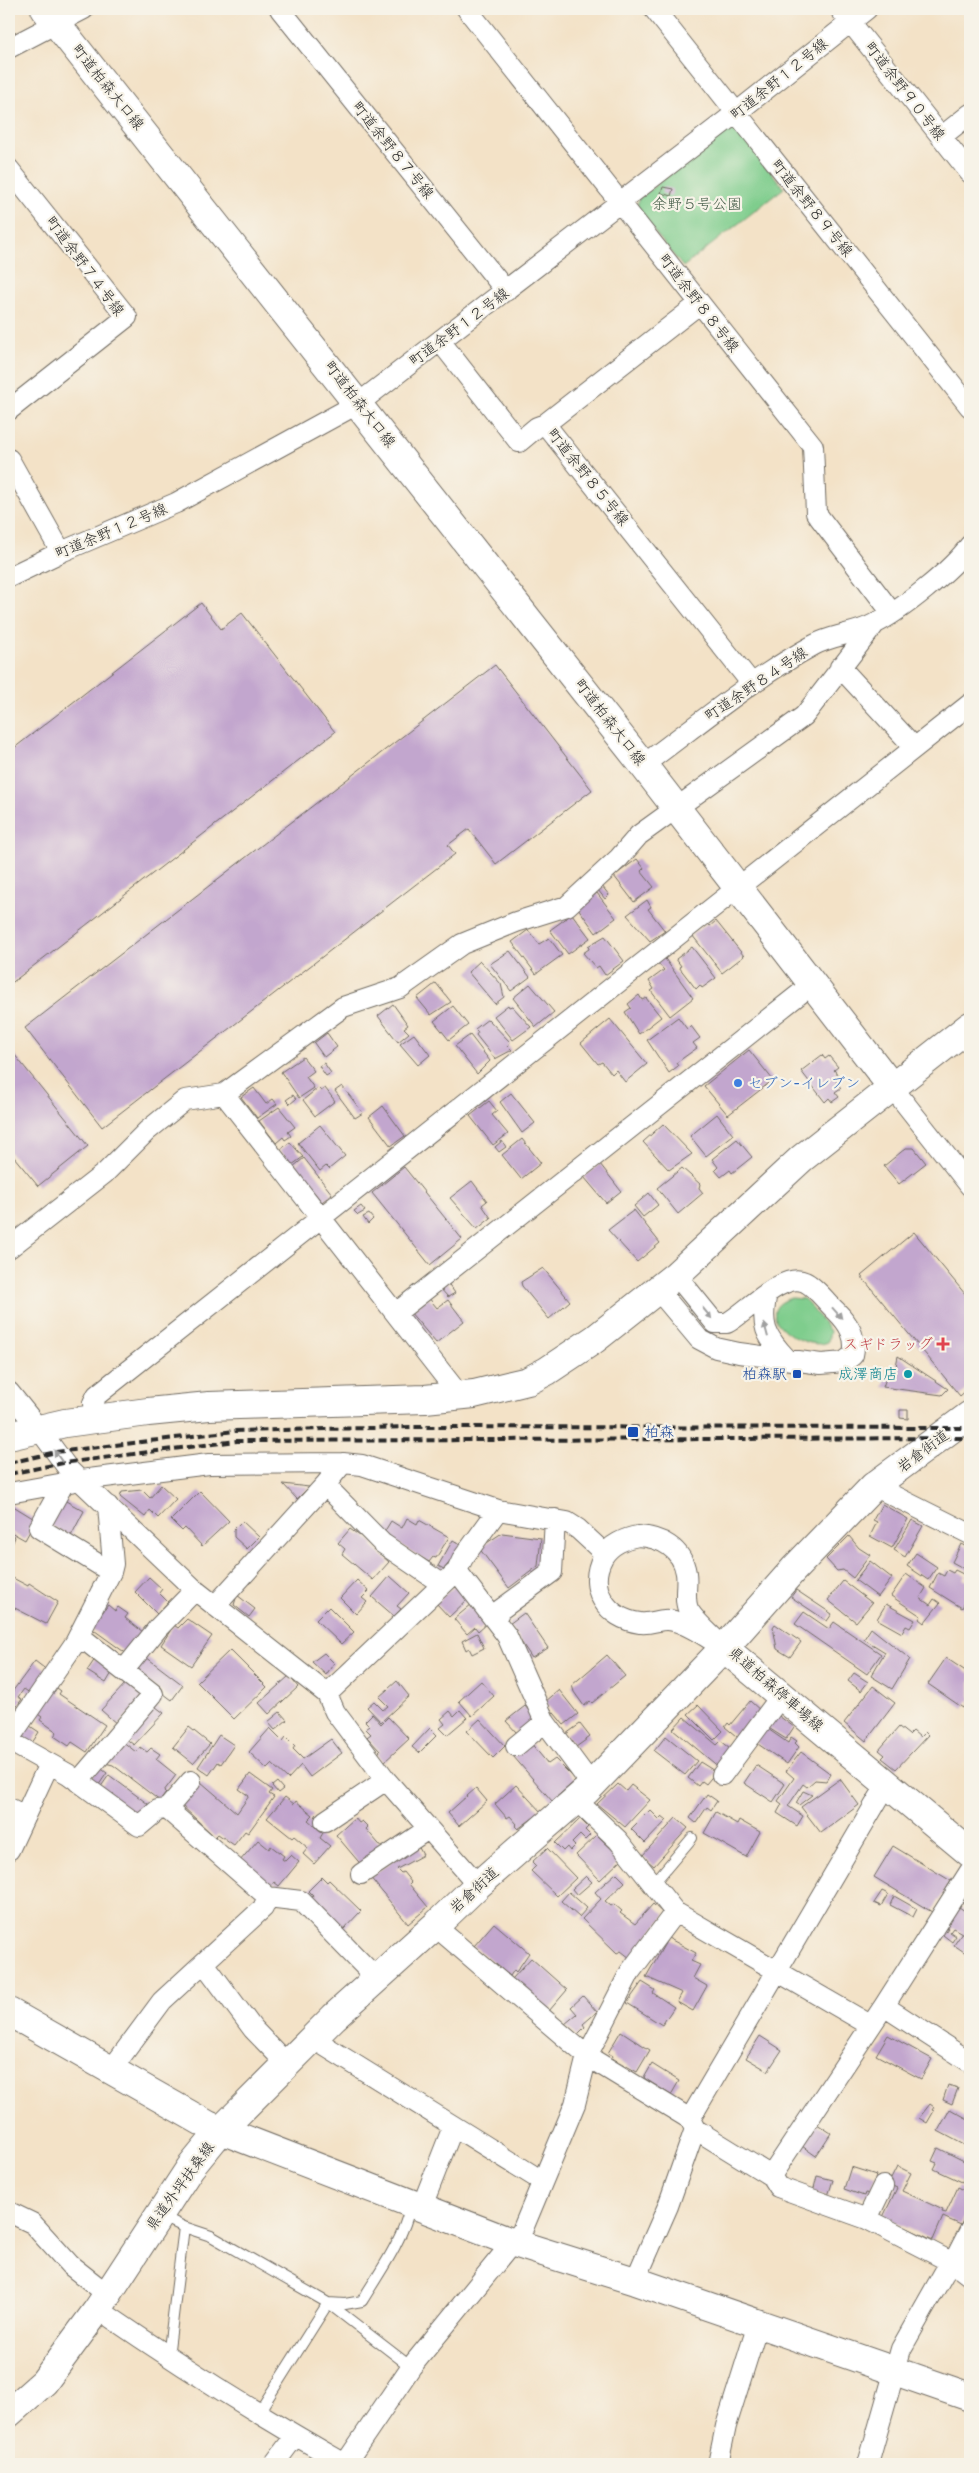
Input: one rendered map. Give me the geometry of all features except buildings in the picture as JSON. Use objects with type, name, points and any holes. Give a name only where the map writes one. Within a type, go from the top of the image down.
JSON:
[{"type":"street","points":[[9,48],[51,16],[84,9]]},
{"type":"street","name":"町道余野８７号線","points":[[280,9],[506,291]]},
{"type":"street","name":"町道余野８８号線","points":[[467,9],[813,446],[816,513],[892,613]]},
{"type":"street","name":"町道余野８９号線","points":[[654,9],[970,407]]},
{"type":"street","name":"町道余野１２号線","points":[[9,577],[61,552],[176,503],[359,403],[736,113],[846,15],[867,9]]},
{"type":"street","name":"町道余野９０号線","points":[[846,15],[970,173]]},
{"type":"street","name":"町道柏森大口線","points":[[51,16],[359,403],[643,765],[811,985],[892,1087]]},
{"type":"street","points":[[941,137],[970,114]]},
{"type":"street","name":"町道余野７４号線","points":[[9,169],[127,317],[9,410]]},
{"type":"street","name":"町道余野８５号線","points":[[700,304],[545,424],[752,684]]},
{"type":"street","points":[[440,341],[519,442],[537,427],[545,424]]},
{"type":"street","points":[[9,459],[61,552]]},
{"type":"street","name":"町道余野８４号線","points":[[643,765],[752,684],[815,644],[874,625],[892,613],[945,572],[970,545]]},
{"type":"street","points":[[9,1248],[105,1173],[147,1131],[185,1100],[224,1094],[343,1007],[400,988],[462,944],[516,922],[567,906],[619,858],[639,835],[674,805],[804,716],[874,625]]},
{"type":"street","points":[[840,667],[914,747]]},
{"type":"street","points":[[94,1419],[93,1403],[97,1396],[321,1216],[970,704]]},
{"type":"street","points":[[396,1313],[811,985]]},
{"type":"street","points":[[9,1436],[94,1419],[209,1406],[340,1403],[460,1396],[528,1381],[547,1371],[595,1339],[667,1283],[801,1159],[970,1026]]},
{"type":"street","points":[[892,1087],[970,1186]]},
{"type":"street","points":[[224,1094],[460,1396]]},
{"type":"street","points":[[794,1279],[806,1282],[840,1315],[854,1335],[853,1355],[844,1362],[821,1364],[739,1354],[716,1348],[700,1338],[667,1283],[715,1322],[727,1324],[736,1319],[767,1293],[794,1279]]},
{"type":"street","points":[[767,1293],[764,1309],[764,1327],[770,1341],[787,1359]]},
{"type":"street","points":[[9,1392],[69,1470],[73,1481],[108,1506],[194,1590],[327,1694],[335,1712],[386,1780],[478,1885]]},
{"type":"street","name":"岩倉街道","points":[[874,1486],[970,1415]]},
{"type":"street","points":[[216,1606],[343,1463]]},
{"type":"street","points":[[9,1493],[73,1481],[210,1464],[343,1463],[362,1465],[498,1510],[567,1522],[578,1529],[604,1554]]},
{"type":"street","points":[[73,1481],[39,1528],[112,1572]]},
{"type":"street","points":[[325,1484],[382,1543],[442,1584]]},
{"type":"street","points":[[874,1486],[970,1534]]},
{"type":"street","name":"県道柏森停車場線","points":[[874,1486],[794,1569],[724,1648],[970,1852]]},
{"type":"street","points":[[108,1506],[112,1572],[75,1643],[9,1740],[68,1774],[139,1826],[158,1810],[167,1809],[191,1781]]},
{"type":"street","points":[[327,1694],[457,1571],[463,1558],[498,1510]]},
{"type":"street","points":[[495,1620],[500,1610],[552,1572],[555,1519]]},
{"type":"street","points":[[638,1536],[660,1539],[671,1546],[678,1554],[686,1573],[686,1596],[689,1611],[724,1648],[674,1621],[659,1619],[643,1624],[628,1621],[613,1613],[599,1594],[597,1584],[598,1571],[604,1554],[624,1539],[638,1536]]},
{"type":"street","points":[[457,1571],[507,1636],[545,1722],[583,1792],[675,1912],[870,2025]]},
{"type":"street","points":[[124,1670],[158,1628],[194,1590]]},
{"type":"street","points":[[75,1643],[86,1641],[153,1694],[78,1782]]},
{"type":"street","name":"岩倉街道","points":[[222,2129],[312,2038],[478,1885],[583,1792],[724,1648]]},
{"type":"street","points":[[722,1775],[781,1696]]},
{"type":"street","points":[[516,1746],[545,1722]]},
{"type":"street","points":[[9,1850],[17,1812],[49,1764]]},
{"type":"street","points":[[325,1821],[386,1780]]},
{"type":"street","points":[[635,2282],[668,2206],[693,2124],[776,1972],[887,1784]]},
{"type":"street","points":[[167,1809],[268,1897],[301,1901],[377,1979]]},
{"type":"street","points":[[361,1874],[428,1829]]},
{"type":"street","points":[[771,2176],[970,1872]]},
{"type":"street","points":[[111,2070],[162,2001],[263,1908],[268,1897]]},
{"type":"street","points":[[9,2212],[32,2223],[102,2301],[168,2358],[259,2412],[295,2436],[346,2464],[411,2368],[511,2242],[522,2231],[575,2104],[586,2056],[630,1972],[675,1912]]},
{"type":"street","points":[[435,1926],[586,2056],[771,2176],[778,2187],[867,2219],[953,2263],[970,2276]]},
{"type":"street","points":[[204,1963],[253,2029],[286,2063]]},
{"type":"street","points":[[884,2006],[970,2062]]},
{"type":"street","name":"県道外坪扶桑線","points":[[9,2012],[208,2125],[222,2129],[190,2168],[102,2301],[44,2382],[9,2413]]},
{"type":"street","points":[[312,2038],[542,2182]]},
{"type":"street","points":[[416,2204],[453,2127]]},
{"type":"street","points":[[222,2129],[511,2242],[635,2282],[970,2397]]},
{"type":"street","points":[[867,2219],[883,2186]]},
{"type":"street","points":[[868,2464],[901,2349],[944,2273],[953,2263],[970,2230]]},
{"type":"street","points":[[718,2464],[726,2426],[758,2324]]},
{"type":"street","points":[[274,2464],[295,2436]]},
{"type":"lane","points":[[654,1883],[692,1838]]},
{"type":"lane","points":[[328,2303],[345,2304],[362,2301],[389,2258],[416,2204]]},
{"type":"lane","points":[[158,2214],[184,2227],[211,2236],[328,2303],[411,2368]]},
{"type":"lane","points":[[168,2358],[184,2227]]},
{"type":"lane","points":[[259,2412],[328,2303]]},
{"type":"green space","name":"余野５号公園","points":[[728,129],[738,131],[784,188],[683,267],[636,209],[639,198]]},
{"type":"green space","points":[[791,1298],[804,1299],[808,1303],[830,1331],[828,1342],[818,1344],[806,1342],[784,1330],[777,1321],[775,1313],[779,1305]]},
{"type":"railway","points":[[9,1463],[56,1452],[235,1431],[414,1427],[970,1428]]},
{"type":"railway","points":[[9,1474],[63,1463],[237,1441],[970,1438]]},
{"type":"place","name":"セブン-イレブン","points":[[738,1083]]},
{"type":"place","name":"スギドラッグ","points":[[943,1344]]},
{"type":"place","name":"柏森駅","points":[[797,1374]]},
{"type":"place","name":"成澤商店","points":[[908,1374]]},
{"type":"place","name":"柏森","points":[[633,1432]]}]
